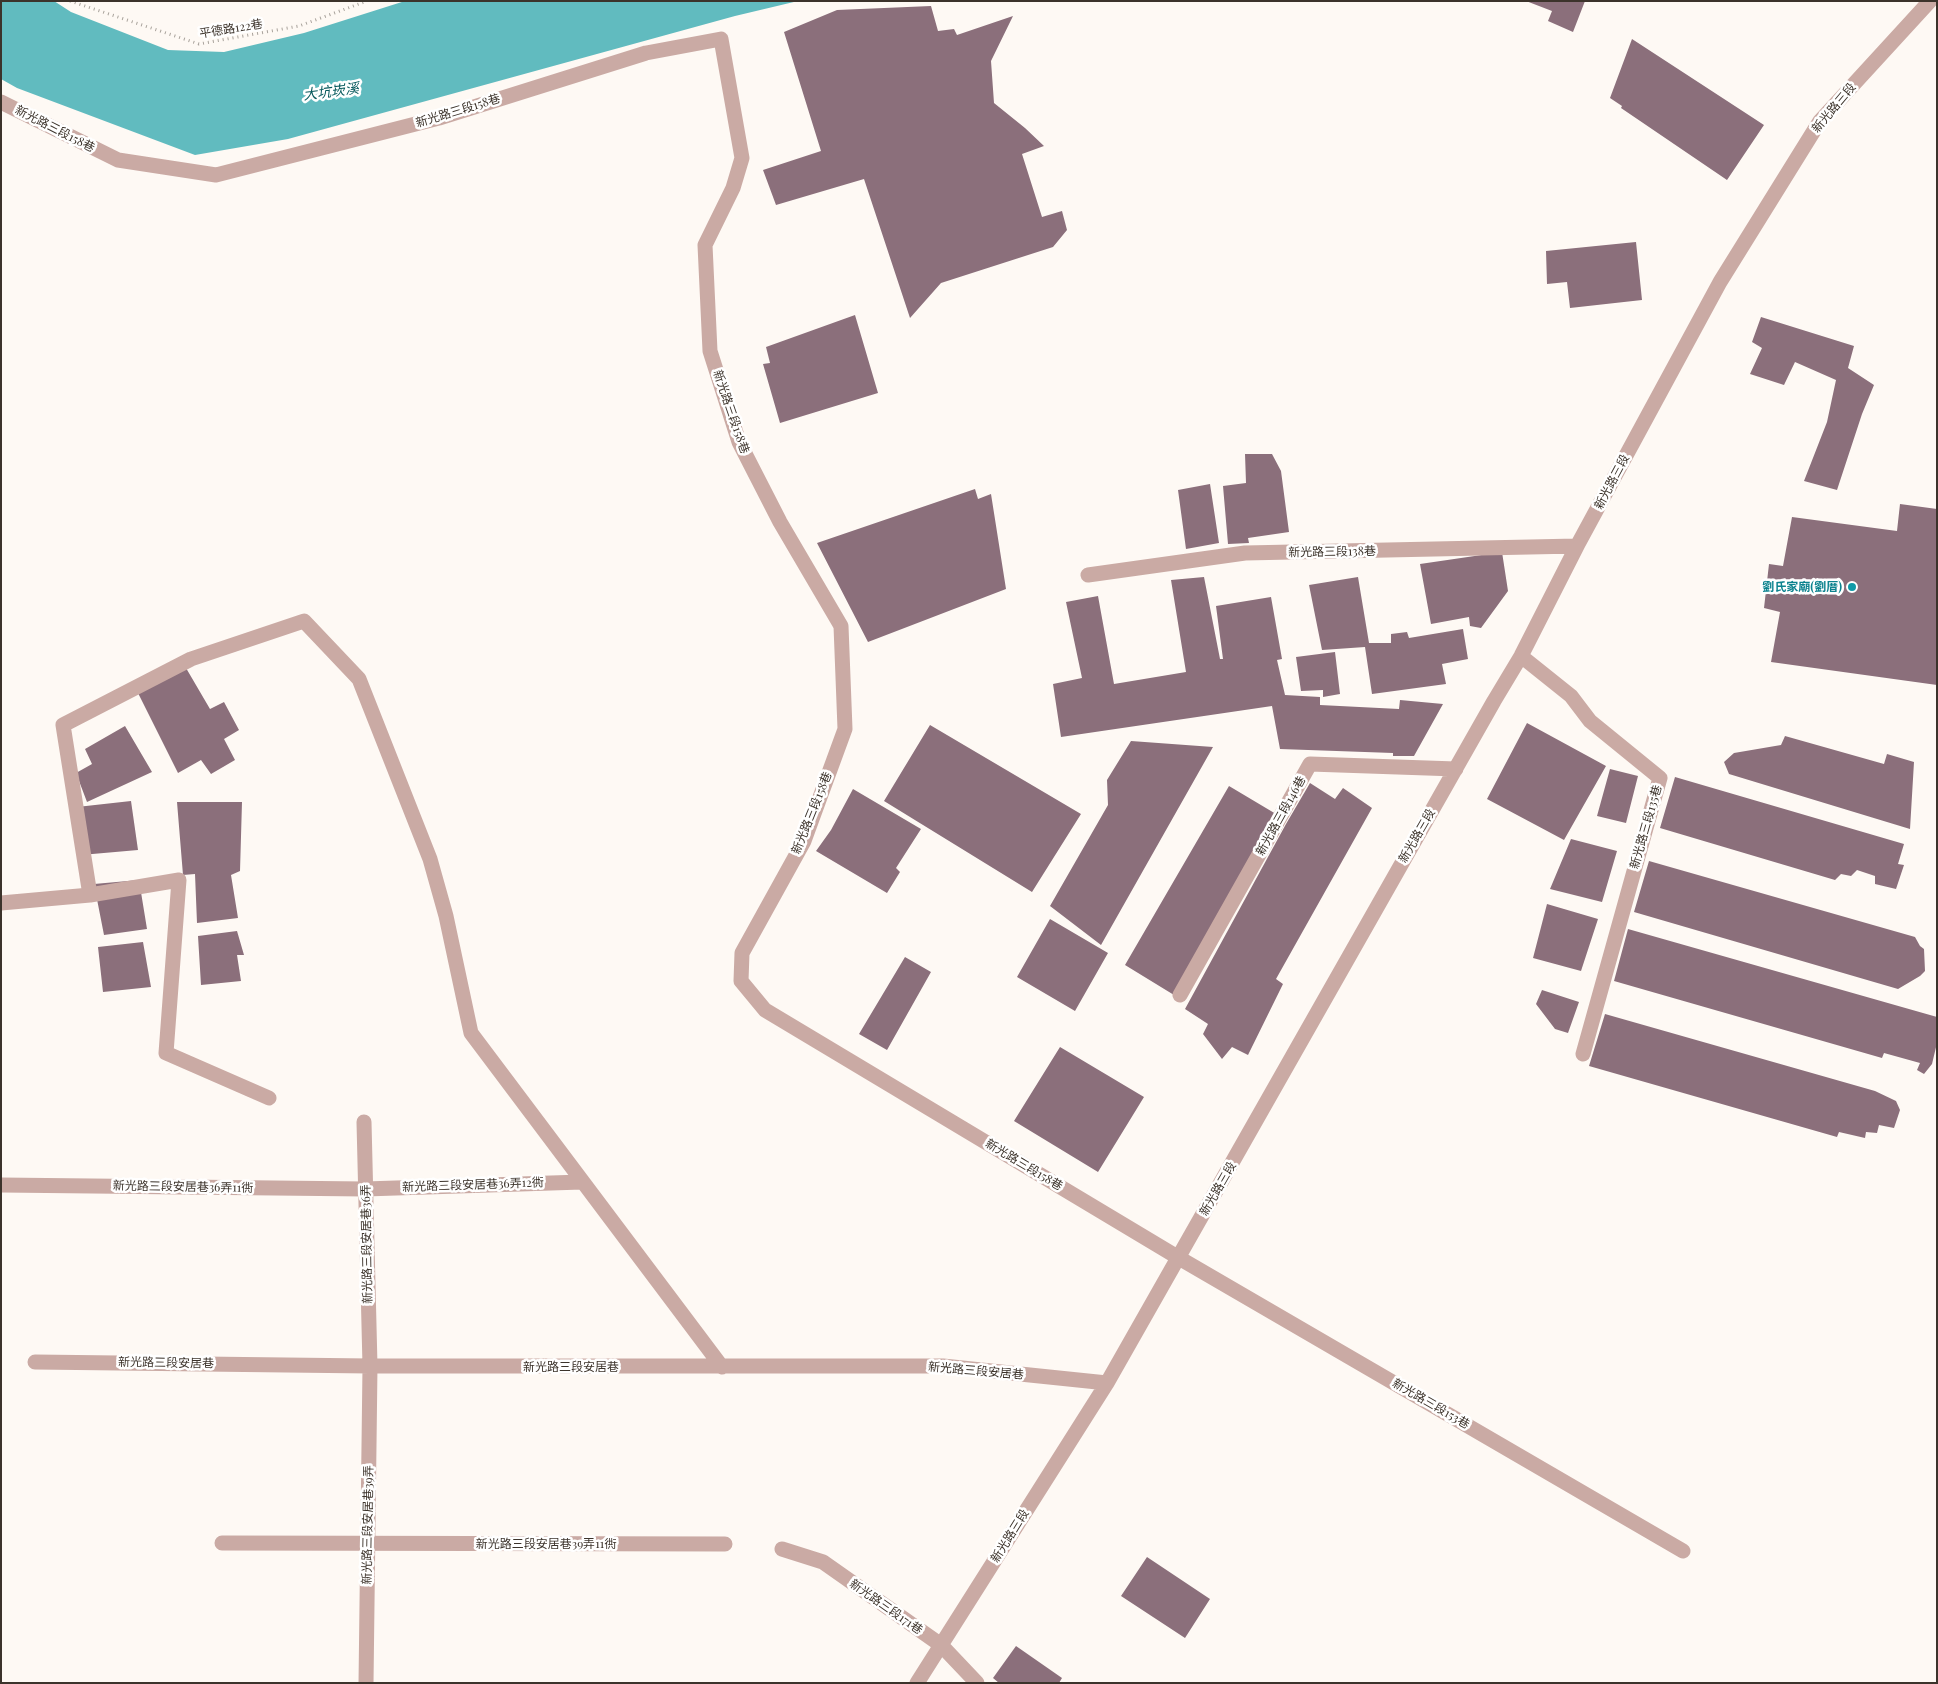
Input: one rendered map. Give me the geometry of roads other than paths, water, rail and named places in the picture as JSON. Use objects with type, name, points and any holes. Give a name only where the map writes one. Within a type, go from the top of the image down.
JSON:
[{"type":"street","name":"新光路三段","points":[[917,1683],[1107,1383],[1179,1258],[1494,701],[1522,656],[1577,546],[1720,282],[1820,121],[1930,1]]},
{"type":"street","name":"新光路三段158巷","points":[[1,102],[118,160],[216,175],[439,118],[646,53],[721,38],[742,158],[733,188],[705,245],[710,351],[739,442],[780,522],[841,626],[845,729],[804,841],[742,953],[741,980],[766,1010],[1179,1258]]},
{"type":"street","name":"新光路三段138巷","points":[[1088,575],[1245,554],[1577,546]]},
{"type":"street","points":[[90,895],[63,725],[191,659],[304,621],[359,679],[430,859],[446,916],[471,1033],[722,1367]]},
{"type":"street","name":"新光路三段135巷","points":[[1522,656],[1571,696],[1590,721],[1660,778],[1583,1054]]},
{"type":"street","name":"新光路三段146巷","points":[[1180,995],[1310,764],[1456,769]]},
{"type":"street","points":[[1,903],[90,895],[179,880],[166,1053],[269,1098]]},
{"type":"street","name":"新光路三段安居巷36弄","points":[[364,1122],[370,1366]]},
{"type":"street","name":"新光路三段安居巷36弄12衖","points":[[366,1189],[582,1182]]},
{"type":"street","name":"新光路三段安居巷36弄11衖","points":[[1,1185],[366,1189]]},
{"type":"street","name":"新光路三段153巷","points":[[1179,1258],[1683,1551]]},
{"type":"street","name":"新光路三段安居巷","points":[[34,1362],[370,1366],[943,1366],[1107,1383]]},
{"type":"street","name":"新光路三段安居巷39弄","points":[[366,1683],[370,1366]]},
{"type":"street","name":"新光路三段安居巷39弄11衖","points":[[222,1543],[725,1544]]},
{"type":"street","name":"新光路三段171巷","points":[[782,1549],[823,1562],[941,1645],[977,1683]]},
{"type":"water","name":"大坑崁溪","points":[[1,1],[54,1],[71,12],[168,50],[224,52],[304,33],[405,1],[798,1],[735,16],[288,139],[195,155],[17,88],[1,79]]},
{"type":"place","name":"劉氏家廟(劉厝)","points":[[1852,587]]}]
